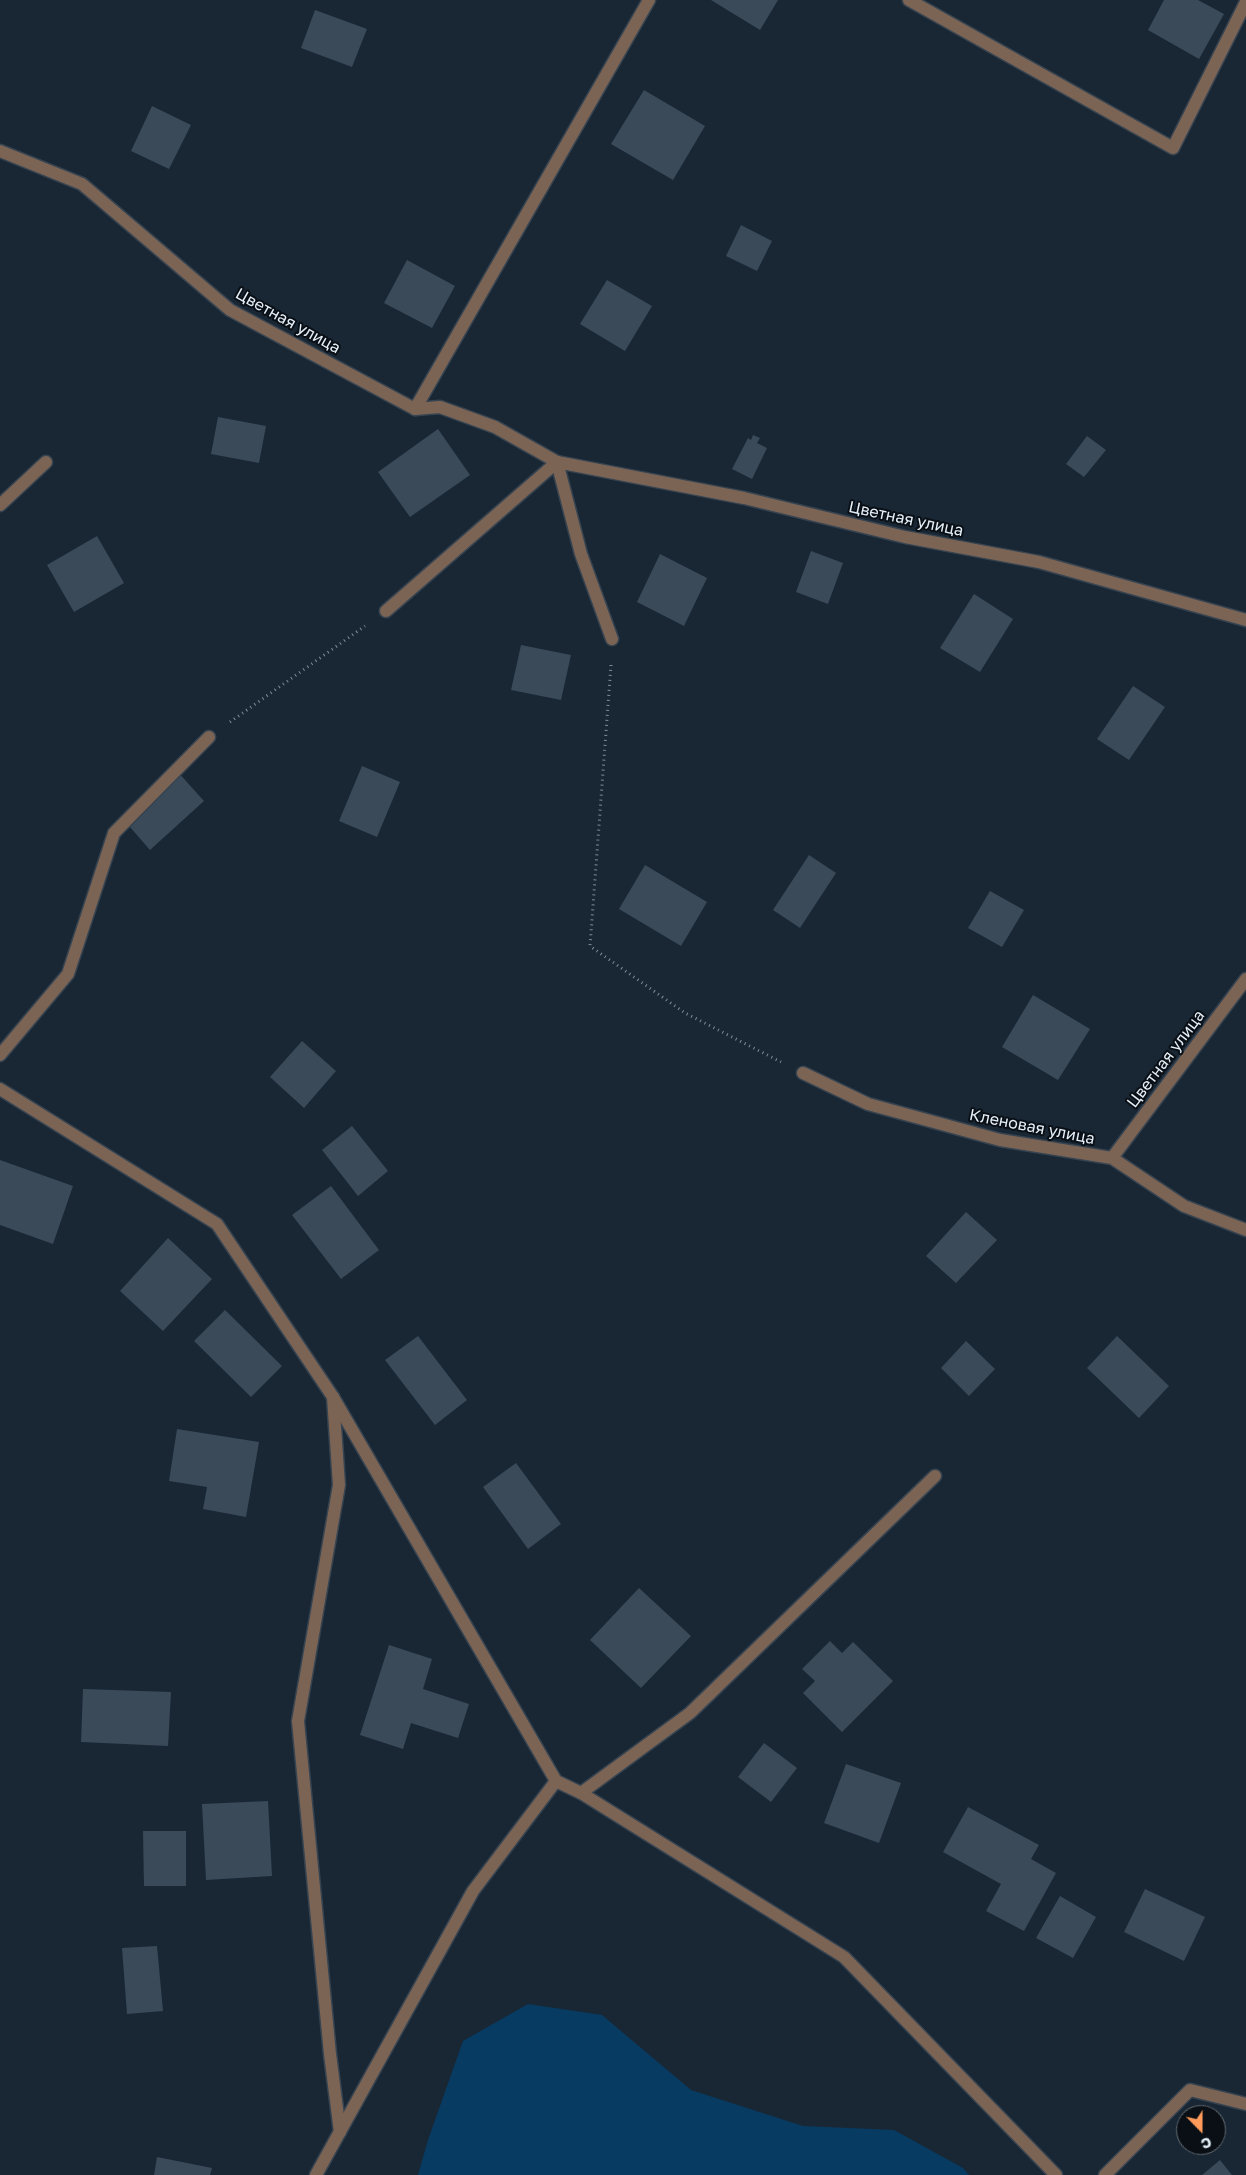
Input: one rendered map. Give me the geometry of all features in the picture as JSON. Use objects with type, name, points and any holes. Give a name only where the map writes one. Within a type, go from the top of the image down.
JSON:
[{"type":"street","points":[[415,409],[649,0]]},
{"type":"street","points":[[909,0],[1173,148],[1246,2]]},
{"type":"street","name":"Цветная улица","points":[[0,150],[82,184],[230,310],[415,409],[440,407],[495,427],[557,462],[744,498],[906,537],[1039,562],[1246,620]]},
{"type":"street","points":[[0,505],[46,462]]},
{"type":"street","points":[[386,611],[557,462],[581,554],[612,639]]},
{"type":"street","points":[[0,1055],[68,974],[114,832],[209,737]]},
{"type":"street","name":"Цветная улица","points":[[1112,1158],[1246,979]]},
{"type":"street","name":"Кленовая улица","points":[[803,1073],[878,1107],[1000,1140],[1112,1158],[1184,1206],[1246,1230]]},
{"type":"street","points":[[0,1089],[217,1224],[333,1397],[556,1780],[844,1956],[1056,2175]]},
{"type":"street","points":[[333,1397],[340,1485],[298,1721],[330,2054],[340,2132]]},
{"type":"street","points":[[581,1794],[690,1713],[935,1476]]},
{"type":"street","points":[[316,2175],[473,1891],[556,1780]]},
{"type":"street","points":[[1105,2175],[1190,2090],[1246,2104]]},
{"type":"path","points":[[209,737],[386,611]]},
{"type":"path","points":[[612,639],[590,946],[685,1013],[803,1073]]},
{"type":"water","points":[[528,2004],[602,2015],[691,2090],[803,2126],[894,2130],[963,2168],[969,2175],[418,2175],[428,2140],[463,2041]]},
{"type":"building","points":[[711,0],[778,0],[760,30]]},
{"type":"building","points":[[1164,0],[1198,0],[1224,14],[1199,59],[1148,30]]},
{"type":"building","points":[[315,10],[367,29],[352,67],[301,48]]},
{"type":"building","points":[[644,90],[705,126],[673,180],[611,144]]},
{"type":"building","points":[[152,106],[191,125],[169,169],[131,151]]},
{"type":"building","points":[[741,225],[772,241],[757,271],[726,256]]},
{"type":"building","points":[[407,260],[455,286],[432,328],[384,303]]},
{"type":"building","points":[[607,280],[652,306],[625,351],[580,324]]},
{"type":"building","points":[[218,417],[266,426],[259,463],[211,454]]},
{"type":"building","points":[[438,429],[470,475],[410,517],[378,472]]},
{"type":"building","points":[[753,435],[760,438],[757,443],[767,448],[752,479],[732,469],[748,438],[751,440]]},
{"type":"building","points":[[1087,436],[1106,450],[1084,477],[1066,464]]},
{"type":"building","points":[[97,536],[124,583],[74,612],[47,565]]},
{"type":"building","points":[[811,551],[843,563],[828,604],[796,592]]},
{"type":"building","points":[[660,554],[707,578],[684,626],[637,602]]},
{"type":"building","points":[[974,594],[1013,619],[980,672],[940,648]]},
{"type":"building","points":[[521,645],[571,655],[561,700],[511,690]]},
{"type":"building","points":[[1133,686],[1165,707],[1129,760],[1097,739]]},
{"type":"building","points":[[362,766],[400,782],[377,837],[339,821]]},
{"type":"building","points":[[177,771],[204,801],[150,850],[123,819]]},
{"type":"building","points":[[809,855],[836,873],[800,928],[773,910]]},
{"type":"building","points":[[645,865],[707,902],[681,946],[619,909]]},
{"type":"building","points":[[990,891],[1024,910],[1002,947],[968,928]]},
{"type":"building","points":[[1033,995],[1090,1029],[1058,1080],[1002,1047]]},
{"type":"building","points":[[302,1041],[336,1071],[304,1108],[270,1077]]},
{"type":"building","points":[[352,1126],[388,1171],[358,1196],[322,1150]]},
{"type":"building","points":[[0,1160],[73,1186],[53,1244],[0,1225]]},
{"type":"building","points":[[331,1186],[379,1250],[341,1279],[292,1215]]},
{"type":"building","points":[[966,1212],[997,1240],[956,1283],[926,1256]]},
{"type":"building","points":[[168,1238],[212,1279],[163,1331],[120,1291]]},
{"type":"building","points":[[225,1310],[282,1366],[251,1397],[194,1341]]},
{"type":"building","points":[[418,1336],[467,1400],[435,1425],[385,1360]]},
{"type":"building","points":[[1117,1336],[1169,1386],[1139,1418],[1087,1368]]},
{"type":"building","points":[[966,1341],[995,1369],[969,1396],[941,1368]]},
{"type":"building","points":[[177,1429],[259,1442],[246,1517],[203,1509],[207,1487],[169,1481]]},
{"type":"building","points":[[516,1463],[561,1524],[528,1549],[483,1487]]},
{"type":"building","points":[[639,1588],[691,1636],[641,1688],[590,1640]]},
{"type":"building","points":[[830,1641],[842,1653],[853,1642],[893,1681],[842,1732],[803,1693],[815,1681],[802,1669]]},
{"type":"building","points":[[389,1645],[432,1659],[423,1689],[469,1704],[458,1738],[411,1723],[403,1749],[360,1735]]},
{"type":"building","points":[[83,1689],[171,1692],[168,1746],[81,1742]]},
{"type":"building","points":[[764,1743],[797,1768],[771,1802],[738,1777]]},
{"type":"building","points":[[846,1764],[901,1783],[879,1843],[824,1823]]},
{"type":"building","points":[[268,1801],[272,1876],[206,1880],[202,1804]]},
{"type":"building","points":[[968,1807],[1039,1845],[1031,1859],[1056,1873],[1024,1931],[986,1911],[1001,1884],[943,1852]]},
{"type":"building","points":[[143,1831],[186,1831],[186,1886],[144,1886]]},
{"type":"building","points":[[1145,1889],[1205,1917],[1184,1961],[1124,1932]]},
{"type":"building","points":[[1060,1896],[1096,1917],[1073,1958],[1036,1938]]},
{"type":"building","points":[[157,1946],[163,2011],[127,2014],[122,1948]]},
{"type":"building","points":[[157,2157],[212,2168],[210,2175],[154,2175]]},
{"type":"building","points":[[1220,2160],[1232,2175],[1202,2175]]}]
